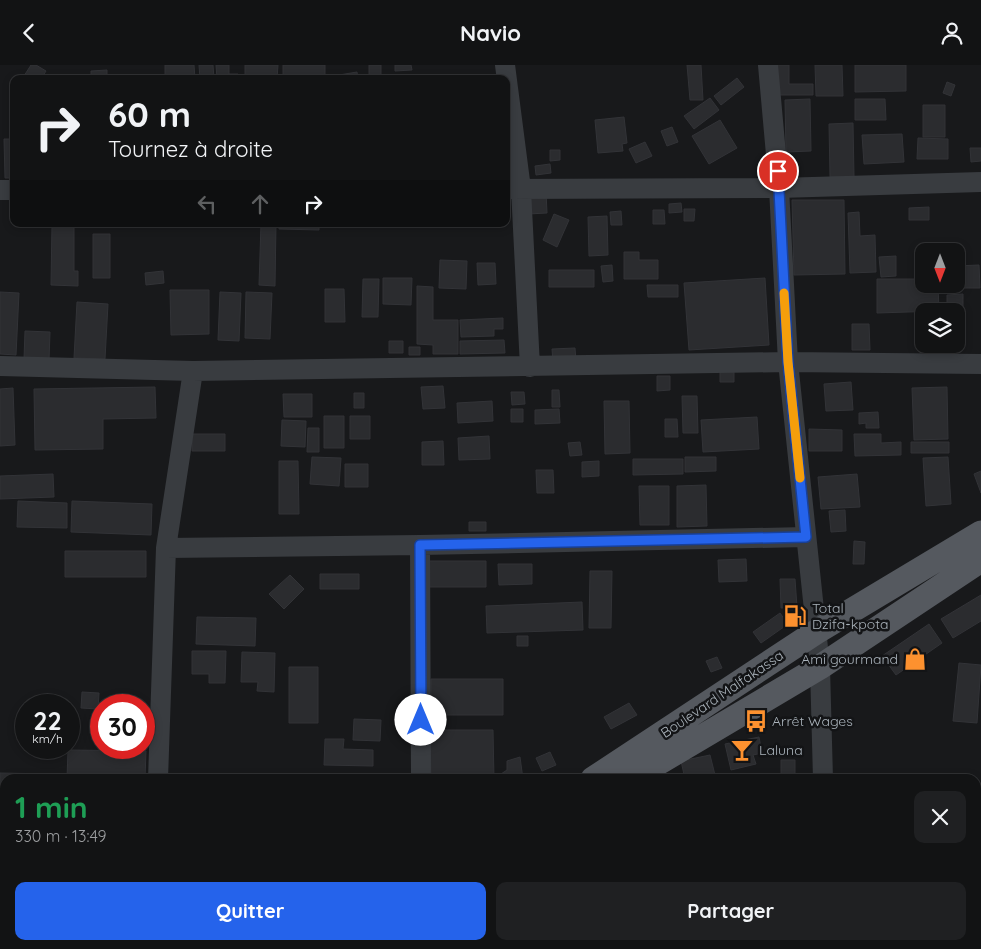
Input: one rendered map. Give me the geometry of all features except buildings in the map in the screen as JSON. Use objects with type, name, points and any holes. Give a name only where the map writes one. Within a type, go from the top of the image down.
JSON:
[{"type":"main road","name":"Boulevard Malfakassa","points":[[628,771],[816,632],[981,533]]},
{"type":"main road","name":"Boulevard Malfakassa","points":[[615,774],[628,771],[820,667],[981,560]]},
{"type":"street","points":[[768,65],[779,188],[788,362],[820,667],[823,774]]},
{"type":"street","points":[[510,134],[530,367]]},
{"type":"street","points":[[514,189],[779,188],[981,182]]},
{"type":"street","points":[[0,366],[192,371],[788,362],[981,364]]},
{"type":"street","points":[[158,774],[166,548],[192,371]]},
{"type":"street","points":[[166,548],[806,537]]},
{"type":"street","points":[[420,545],[421,774]]},
{"type":"slow traffic","points":[[784,293],[788,362],[800,478]]},
{"type":"place","name":"Total Dzifa-kpota","points":[[795,616]]},
{"type":"place","name":"Ami gourmand","points":[[915,659]]},
{"type":"place","name":"Arrêt Wages","points":[[756,721]]},
{"type":"place","name":"Laluna","points":[[742,750]]},
{"type":"route","points":[[421,720],[420,545],[806,537],[788,362],[778,171]]}]
